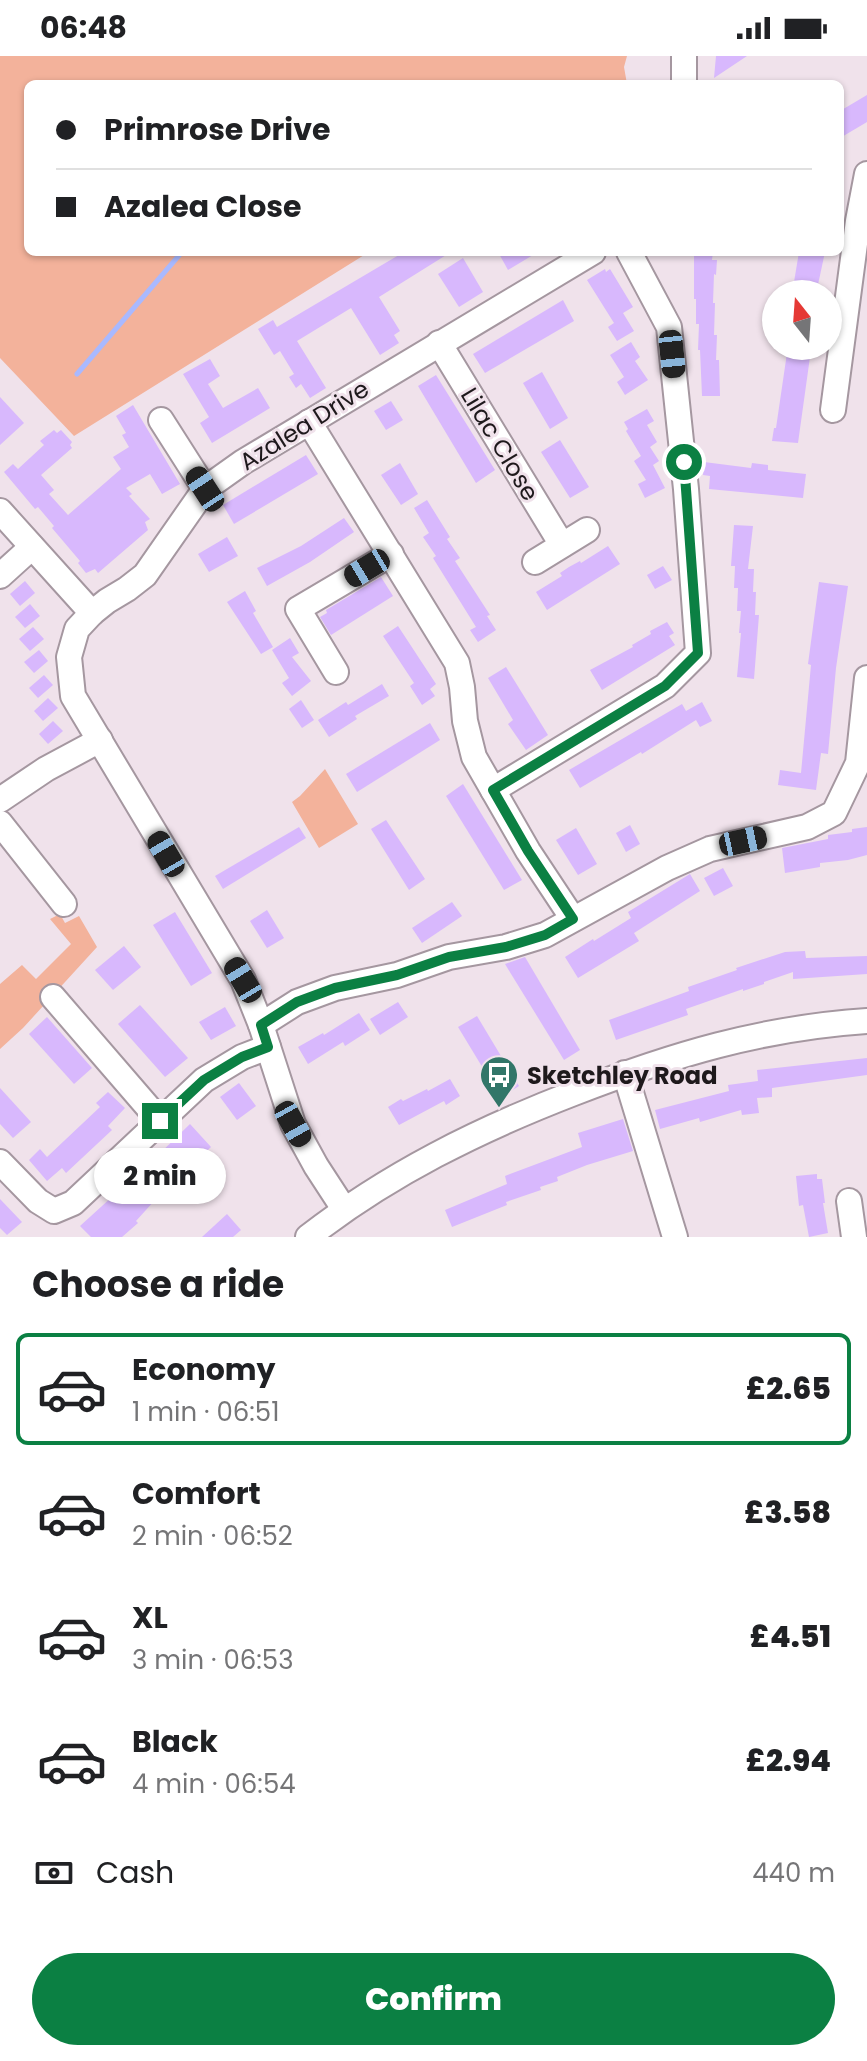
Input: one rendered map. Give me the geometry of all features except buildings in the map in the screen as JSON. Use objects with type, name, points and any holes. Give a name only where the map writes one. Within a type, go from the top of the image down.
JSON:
[{"type":"street","points":[[684,56],[684,80]]},
{"type":"street","points":[[833,410],[867,174]]},
{"type":"street","name":"Azalea Drive","points":[[344,1209],[293,1124],[243,980],[73,696],[69,657],[77,629],[92,613],[145,575],[205,489],[243,462],[586,256]]},
{"type":"street","points":[[493,790],[665,686],[698,653],[686,489],[669,327],[631,256]]},
{"type":"street","name":"Lilac Close","points":[[439,343],[562,545]]},
{"type":"street","points":[[161,420],[205,489]]},
{"type":"street","points":[[309,422],[457,663],[465,721],[474,757],[528,851],[573,919]]},
{"type":"street","points":[[0,511],[92,613]]},
{"type":"street","points":[[535,562],[587,530]]},
{"type":"street","points":[[0,576],[32,547]]},
{"type":"street","points":[[336,672],[298,609],[391,554]]},
{"type":"street","points":[[0,1162],[38,1201],[54,1211],[73,1203],[204,1080],[242,1057],[297,1002],[335,988],[397,975],[449,957],[506,947],[545,935],[667,868],[710,849],[807,827],[834,813],[858,763],[867,678]]},
{"type":"street","points":[[0,800],[46,769],[100,740]]},
{"type":"street","points":[[0,823],[64,904]]},
{"type":"street","points":[[53,997],[160,1121]]},
{"type":"street","points":[[308,1237],[394,1177],[480,1133],[625,1073],[698,1049],[765,1033],[867,1021]]},
{"type":"street","points":[[625,1073],[675,1237]]},
{"type":"street","points":[[849,1201],[854,1237]]},
{"type":"shaded area","points":[[0,56],[627,56],[624,67],[626,80],[24,80],[24,256],[363,256],[74,436],[0,358]]},
{"type":"shaded area","points":[[325,769],[358,824],[319,848],[292,802]]},
{"type":"shaded area","points":[[60,914],[65,923],[79,916],[97,947],[0,1049],[0,984],[22,965],[36,979],[71,944],[50,919]]},
{"type":"waterway","points":[[77,374],[178,256]]},
{"type":"place","name":"Sketchley Road","points":[[499,1109]]},
{"type":"route","points":[[160,1121],[204,1080],[242,1057],[268,1047],[261,1025],[297,1002],[335,988],[397,975],[449,957],[506,947],[545,935],[573,919],[528,851],[493,790],[665,686],[698,653],[684,462]]}]
